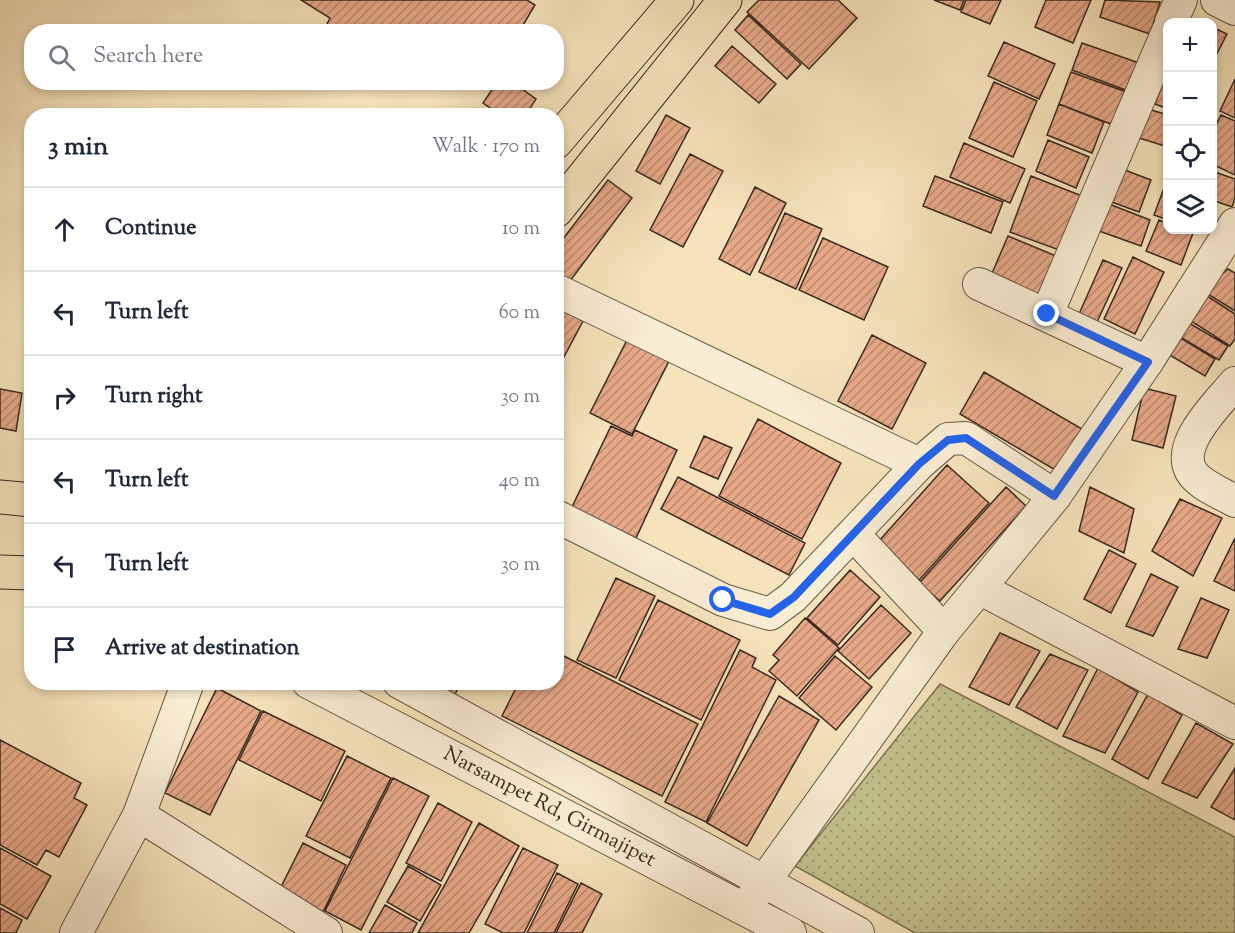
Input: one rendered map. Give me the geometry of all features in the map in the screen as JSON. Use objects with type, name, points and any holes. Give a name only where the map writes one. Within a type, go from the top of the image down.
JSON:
[{"type":"main road","points":[[564,133],[677,0]]},
{"type":"main road","points":[[564,201],[725,0]]},
{"type":"main road","points":[[0,497],[24,499]]},
{"type":"main road","points":[[0,572],[24,573]]},
{"type":"street","points":[[1173,18],[1181,0]]},
{"type":"street","points":[[1217,0],[1235,9]]},
{"type":"street","points":[[1047,314],[1163,40]]},
{"type":"street","points":[[745,908],[944,631],[981,589],[1054,496],[1148,362],[1235,224]]},
{"type":"street","points":[[979,284],[1148,362]]},
{"type":"street","points":[[564,294],[919,464]]},
{"type":"street","points":[[1235,383],[1191,437],[1188,448],[1189,463],[1197,479],[1235,501]]},
{"type":"street","points":[[564,520],[723,600],[770,614],[794,597],[919,464],[948,440],[966,438],[1054,496]]},
{"type":"street","points":[[854,535],[944,631]]},
{"type":"street","points":[[981,589],[1235,723]]},
{"type":"street","points":[[76,933],[139,815],[185,690]]},
{"type":"street","name":"Narsampet Rd, Girmajipet","points":[[323,690],[745,908],[786,932]]},
{"type":"street","name":"Narsampet Rd, Girmajipet","points":[[414,690],[858,933]]},
{"type":"street","points":[[139,815],[326,933]]},
{"type":"shaded area","points":[[940,684],[1235,837],[1235,933],[915,933],[795,866]]},
{"type":"building","points":[[301,0],[527,0],[535,5],[524,24],[327,24],[330,18]]},
{"type":"building","points":[[759,0],[838,0],[857,18],[809,69],[747,12]]},
{"type":"building","points":[[934,0],[964,0],[960,10]]},
{"type":"building","points":[[966,0],[1001,0],[990,24],[961,12]]},
{"type":"building","points":[[1046,0],[1091,0],[1073,43],[1035,27]]},
{"type":"building","points":[[1105,0],[1160,2],[1150,34],[1100,17]]},
{"type":"building","points":[[748,15],[801,64],[787,79],[735,30]]},
{"type":"building","points":[[1217,29],[1227,34],[1217,53]]},
{"type":"building","points":[[1004,42],[1055,64],[1039,99],[988,76]]},
{"type":"building","points":[[1082,43],[1142,64],[1131,92],[1072,70]]},
{"type":"building","points":[[732,46],[776,84],[759,103],[715,66]]},
{"type":"building","points":[[1071,72],[1129,93],[1116,126],[1059,104]]},
{"type":"building","points":[[1235,79],[1235,118],[1220,111]]},
{"type":"building","points":[[994,82],[1037,101],[1013,157],[969,138]]},
{"type":"building","points":[[1162,86],[1163,86],[1163,107],[1155,104]]},
{"type":"building","points":[[492,90],[523,90],[536,99],[530,108],[490,108],[483,103]]},
{"type":"building","points":[[1059,104],[1104,122],[1092,153],[1047,135]]},
{"type":"building","points":[[1148,109],[1163,114],[1163,145],[1139,138]]},
{"type":"building","points":[[666,115],[690,128],[660,184],[636,171]]},
{"type":"building","points":[[1221,115],[1235,121],[1235,175],[1217,166],[1217,123]]},
{"type":"building","points":[[1048,140],[1089,157],[1076,188],[1036,171]]},
{"type":"building","points":[[964,143],[1025,169],[1010,203],[950,177]]},
{"type":"building","points":[[690,154],[723,171],[683,247],[650,230]]},
{"type":"building","points":[[1122,169],[1151,180],[1139,212],[1109,201]]},
{"type":"building","points":[[1217,173],[1235,179],[1235,198],[1232,207],[1217,202]]},
{"type":"building","points":[[935,176],[1003,202],[991,233],[923,206]]},
{"type":"building","points":[[1031,176],[1082,196],[1062,251],[1010,232]]},
{"type":"building","points":[[608,180],[632,198],[570,281],[564,277],[564,238]]},
{"type":"building","points":[[755,187],[786,203],[750,275],[719,259]]},
{"type":"building","points":[[1163,191],[1163,218],[1154,215]]},
{"type":"building","points":[[1109,204],[1150,220],[1141,246],[1099,231]]},
{"type":"building","points":[[785,213],[822,229],[796,289],[759,272]]},
{"type":"building","points":[[1159,220],[1163,222],[1163,234],[1193,234],[1181,265],[1146,251]]},
{"type":"building","points":[[1008,236],[1056,256],[1037,299],[990,278]]},
{"type":"building","points":[[823,238],[888,267],[864,320],[799,290]]},
{"type":"building","points":[[1133,257],[1164,272],[1135,334],[1104,319]]},
{"type":"building","points":[[1103,260],[1122,268],[1097,322],[1079,314]]},
{"type":"building","points":[[1228,269],[1235,273],[1235,311],[1203,291]]},
{"type":"building","points":[[1204,294],[1235,314],[1235,339],[1230,346],[1188,319]]},
{"type":"building","points":[[564,310],[583,321],[564,357]]},
{"type":"building","points":[[1189,323],[1228,346],[1219,360],[1180,337]]},
{"type":"building","points":[[872,335],[926,363],[892,429],[838,401]]},
{"type":"building","points":[[1179,337],[1215,359],[1205,376],[1168,354]]},
{"type":"building","points":[[627,340],[669,361],[632,434],[590,413]]},
{"type":"building","points":[[984,372],[1082,429],[1057,471],[960,414]]},
{"type":"building","points":[[1144,388],[1176,396],[1163,448],[1132,440]]},
{"type":"building","points":[[0,389],[22,393],[16,431],[0,428]]},
{"type":"building","points":[[758,419],[841,463],[802,539],[719,496]]},
{"type":"building","points":[[611,426],[632,436],[635,430],[677,450],[636,538],[572,507]]},
{"type":"building","points":[[704,436],[732,448],[718,479],[690,467]]},
{"type":"building","points":[[947,465],[989,503],[919,580],[878,542]]},
{"type":"building","points":[[678,477],[805,543],[789,575],[661,509]]},
{"type":"building","points":[[1006,487],[1026,506],[940,601],[919,583]]},
{"type":"building","points":[[1090,487],[1134,509],[1124,553],[1079,531]]},
{"type":"building","points":[[1180,499],[1222,518],[1193,576],[1152,551]]},
{"type":"building","points":[[1235,538],[1235,591],[1214,581]]},
{"type":"building","points":[[1109,550],[1136,564],[1111,613],[1084,599]]},
{"type":"building","points":[[850,570],[880,597],[838,645],[807,618]]},
{"type":"building","points":[[1151,574],[1178,587],[1153,636],[1126,626]]},
{"type":"building","points":[[616,578],[655,596],[616,678],[577,660]]},
{"type":"building","points":[[1201,598],[1229,610],[1207,658],[1178,649]]},
{"type":"building","points":[[658,600],[740,640],[701,720],[619,680]]},
{"type":"building","points":[[881,605],[911,633],[869,679],[838,651]]},
{"type":"building","points":[[805,618],[839,648],[797,696],[769,671],[779,660],[773,655]]},
{"type":"building","points":[[1000,633],[1040,651],[1009,705],[969,687]]},
{"type":"building","points":[[740,650],[756,658],[752,667],[776,680],[706,822],[665,802]]},
{"type":"building","points":[[1050,654],[1088,670],[1057,729],[1016,707]]},
{"type":"building","points":[[564,656],[698,724],[662,796],[502,716],[515,690],[564,690]]},
{"type":"building","points":[[835,656],[872,687],[836,730],[799,698]]},
{"type":"building","points":[[1098,668],[1138,692],[1105,753],[1063,736]]},
{"type":"building","points":[[216,690],[221,690],[261,711],[210,815],[165,793]]},
{"type":"building","points":[[427,690],[457,690],[451,703]]},
{"type":"building","points":[[1148,694],[1182,715],[1148,779],[1112,759]]},
{"type":"building","points":[[779,696],[819,720],[747,846],[707,823]]},
{"type":"building","points":[[263,711],[345,751],[321,801],[239,760]]},
{"type":"building","points":[[1196,723],[1233,744],[1197,798],[1162,783]]},
{"type":"building","points":[[0,740],[81,783],[74,798],[87,805],[59,857],[46,850],[37,865],[0,845]]},
{"type":"building","points":[[347,756],[391,778],[350,858],[306,836]]},
{"type":"building","points":[[1235,768],[1235,820],[1211,807]]},
{"type":"building","points":[[393,778],[429,796],[361,930],[325,911]]},
{"type":"building","points":[[438,803],[472,822],[441,881],[406,863]]},
{"type":"building","points":[[479,823],[519,846],[469,933],[418,933]]},
{"type":"building","points":[[303,843],[346,865],[320,918],[276,897]]},
{"type":"building","points":[[0,848],[51,876],[27,919],[0,904]]},
{"type":"building","points":[[523,848],[558,865],[524,933],[503,933],[485,924]]},
{"type":"building","points":[[408,866],[441,885],[420,921],[387,902]]},
{"type":"building","points":[[557,873],[578,884],[554,933],[527,933]]},
{"type":"building","points":[[581,883],[602,894],[582,933],[556,933]]},
{"type":"building","points":[[385,905],[417,923],[412,933],[369,933]]},
{"type":"building","points":[[0,908],[22,920],[16,933],[0,933]]},
{"type":"route","points":[[723,600],[770,614],[794,597],[919,464],[948,440],[966,438],[987,449],[1054,496],[1148,362],[1047,314]]}]
